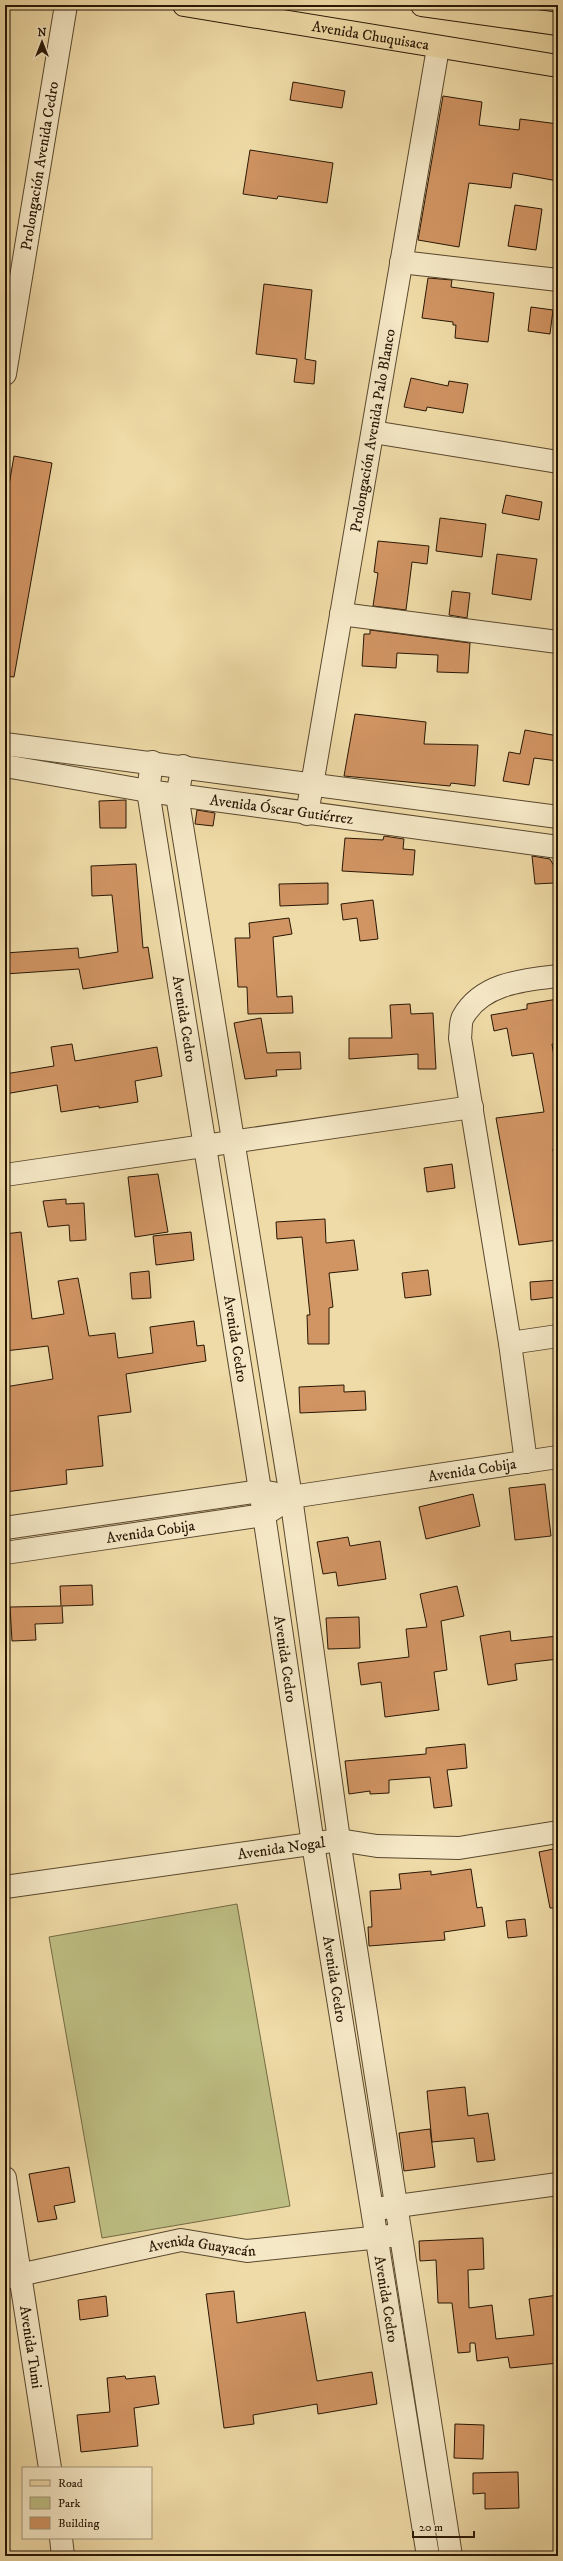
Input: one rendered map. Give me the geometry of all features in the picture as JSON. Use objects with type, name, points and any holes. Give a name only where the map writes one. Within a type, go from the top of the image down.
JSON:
[{"type":"main road","name":"Avenida Chuquisaca","points":[[184,5],[438,48],[558,66]]},
{"type":"main road","points":[[422,5],[558,24]]},
{"type":"street","name":"Prolongación Avenida Cedro","points":[[5,374],[66,5]]},
{"type":"street","name":"Prolongación Avenida Palo Blanco","points":[[307,814],[438,48]]},
{"type":"street","points":[[401,262],[558,280]]},
{"type":"street","points":[[373,432],[558,462]]},
{"type":"street","points":[[342,614],[558,642]]},
{"type":"street","name":"Avenida Óscar Gutiérrez","points":[[5,744],[183,766],[558,817]]},
{"type":"street","name":"Avenida Cedro","points":[[152,762],[148,791],[264,1515],[313,1844],[371,2210],[428,2556]]},
{"type":"street","name":"Avenida Óscar Gutiérrez","points":[[5,766],[148,791],[307,814],[558,847]]},
{"type":"street","name":"Avenida Cedro","points":[[183,766],[177,795],[232,1144],[291,1497],[339,1840],[451,2556]]},
{"type":"street","points":[[526,1462],[510,1343],[460,1038],[462,1018],[478,998],[510,982],[558,976]]},
{"type":"street","points":[[5,1175],[205,1148],[472,1107]]},
{"type":"street","points":[[510,1343],[558,1336]]},
{"type":"street","name":"Avenida Cobija","points":[[5,1528],[260,1491],[291,1497],[558,1457]]},
{"type":"street","name":"Avenida Cobija","points":[[5,1553],[264,1515],[291,1497]]},
{"type":"street","name":"Avenida Nogal","points":[[5,1887],[339,1840],[377,1846],[459,1848],[558,1832]]},
{"type":"street","name":"Avenida Tumi","points":[[5,2178],[12,2276],[50,2467]]},
{"type":"street","points":[[371,2210],[558,2184]]},
{"type":"street","name":"Avenida Guayacán","points":[[12,2276],[181,2240],[248,2251],[376,2238],[400,2234]]},
{"type":"street","points":[[60,2539],[63,2556]]},
{"type":"green space","points":[[237,1904],[290,2206],[102,2238],[49,1937]]},
{"type":"building","points":[[293,82],[345,91],[342,108],[290,100]]},
{"type":"building","points":[[443,96],[482,102],[479,125],[519,130],[520,119],[558,124],[558,181],[513,173],[511,188],[469,183],[459,247],[418,240]]},
{"type":"building","points":[[250,150],[333,163],[327,203],[278,196],[277,199],[243,194]]},
{"type":"building","points":[[515,205],[542,209],[536,250],[508,246]]},
{"type":"building","points":[[428,278],[452,280],[451,287],[494,293],[488,342],[455,338],[456,325],[453,325],[453,322],[422,318]]},
{"type":"building","points":[[264,284],[312,290],[305,359],[316,361],[314,384],[294,382],[297,359],[256,354]]},
{"type":"building","points":[[531,307],[553,310],[550,334],[528,331]]},
{"type":"building","points":[[411,378],[448,386],[449,381],[468,384],[463,413],[427,407],[426,411],[404,407]]},
{"type":"building","points":[[14,456],[52,463],[14,677],[5,676],[5,508]]},
{"type":"building","points":[[506,495],[542,502],[539,520],[502,513]]},
{"type":"building","points":[[440,518],[486,524],[482,557],[436,551]]},
{"type":"building","points":[[378,541],[429,546],[427,564],[412,562],[406,610],[373,606],[378,573],[374,572]]},
{"type":"building","points":[[497,554],[537,559],[531,600],[492,594]]},
{"type":"building","points":[[452,591],[470,593],[467,618],[449,615]]},
{"type":"building","points":[[370,630],[470,643],[468,673],[437,672],[438,655],[397,653],[396,668],[362,666],[364,634],[370,634]]},
{"type":"building","points":[[355,714],[426,722],[424,744],[478,745],[475,786],[451,783],[450,786],[344,776]]},
{"type":"building","points":[[525,730],[558,736],[558,761],[534,758],[529,785],[503,781],[509,752],[520,754]]},
{"type":"building","points":[[126,800],[126,828],[100,828],[99,801]]},
{"type":"building","points":[[197,810],[215,813],[213,826],[195,824]]},
{"type":"building","points":[[384,836],[404,839],[403,849],[415,850],[413,875],[342,871],[345,838],[383,840]]},
{"type":"building","points":[[532,856],[550,859],[554,866],[554,883],[535,884]]},
{"type":"building","points":[[136,864],[143,948],[148,947],[153,978],[83,989],[79,969],[5,974],[5,953],[78,948],[79,958],[118,952],[112,895],[92,896],[91,866]]},
{"type":"building","points":[[328,883],[328,904],[280,906],[279,884]]},
{"type":"building","points":[[373,900],[378,939],[360,941],[357,918],[343,920],[341,904]]},
{"type":"building","points":[[289,918],[292,934],[273,937],[277,997],[292,996],[293,1013],[248,1014],[247,987],[238,987],[235,938],[250,938],[249,923]]},
{"type":"building","points":[[558,999],[558,1043],[552,1044],[558,1082],[558,1148],[553,1149],[558,1189],[558,1240],[519,1245],[496,1118],[544,1112],[533,1053],[512,1056],[507,1028],[494,1031],[491,1015],[527,1009],[527,1004]]},
{"type":"building","points":[[410,1004],[411,1014],[433,1013],[436,1069],[418,1069],[418,1054],[349,1059],[349,1038],[392,1038],[390,1005]]},
{"type":"building","points":[[261,1018],[267,1053],[300,1052],[301,1069],[276,1070],[277,1076],[245,1079],[234,1023]]},
{"type":"building","points":[[72,1044],[75,1061],[157,1047],[162,1076],[135,1081],[138,1102],[99,1108],[99,1106],[61,1112],[57,1085],[5,1094],[5,1074],[54,1066],[51,1047]]},
{"type":"building","points":[[452,1164],[455,1188],[427,1192],[424,1168]]},
{"type":"building","points":[[158,1174],[168,1232],[135,1237],[128,1177]]},
{"type":"building","points":[[66,1199],[66,1204],[84,1203],[86,1240],[70,1241],[69,1225],[48,1227],[43,1201]]},
{"type":"building","points":[[325,1219],[326,1243],[354,1240],[358,1270],[329,1273],[333,1307],[329,1308],[329,1344],[308,1344],[307,1315],[310,1315],[302,1237],[277,1239],[276,1222]]},
{"type":"building","points":[[21,1232],[32,1319],[64,1314],[58,1281],[78,1278],[89,1336],[115,1333],[118,1358],[153,1353],[150,1327],[194,1321],[197,1346],[204,1345],[206,1361],[126,1374],[131,1412],[98,1416],[103,1466],[66,1470],[67,1484],[5,1492],[5,1387],[53,1379],[48,1346],[5,1351],[5,1234]]},
{"type":"building","points":[[191,1232],[194,1260],[156,1265],[153,1236]]},
{"type":"building","points":[[428,1270],[431,1295],[405,1298],[402,1273]]},
{"type":"building","points":[[149,1271],[151,1298],[132,1299],[130,1273]]},
{"type":"building","points":[[558,1280],[558,1297],[531,1300],[530,1282]]},
{"type":"building","points":[[344,1385],[344,1392],[365,1391],[366,1410],[300,1413],[299,1387]]},
{"type":"building","points":[[545,1484],[551,1536],[515,1540],[509,1488]]},
{"type":"building","points":[[473,1494],[480,1526],[426,1539],[419,1507]]},
{"type":"building","points":[[348,1537],[350,1546],[380,1541],[386,1579],[338,1586],[336,1572],[323,1574],[317,1542]]},
{"type":"building","points":[[92,1585],[93,1605],[62,1606],[63,1623],[35,1624],[36,1640],[12,1641],[10,1607],[61,1606],[60,1586]]},
{"type":"building","points":[[457,1586],[464,1616],[441,1621],[447,1670],[434,1672],[439,1710],[385,1717],[381,1682],[361,1685],[358,1663],[409,1657],[406,1629],[427,1627],[420,1594]]},
{"type":"building","points":[[359,1617],[360,1648],[328,1649],[326,1618]]},
{"type":"building","points":[[510,1631],[511,1641],[558,1636],[558,1659],[515,1664],[517,1680],[488,1685],[480,1636]]},
{"type":"building","points":[[465,1744],[467,1768],[447,1770],[452,1806],[434,1808],[430,1777],[389,1780],[389,1793],[370,1794],[370,1791],[349,1794],[345,1761],[426,1754],[426,1748]]},
{"type":"building","points":[[558,1848],[558,1908],[550,1908],[539,1852]]},
{"type":"building","points":[[471,1869],[477,1908],[482,1907],[485,1926],[444,1932],[445,1940],[369,1946],[368,1927],[372,1927],[370,1891],[401,1889],[399,1874],[431,1871],[431,1875]]},
{"type":"building","points":[[525,1919],[527,1936],[508,1938],[506,1921]]},
{"type":"building","points":[[465,2087],[468,2116],[488,2113],[495,2160],[477,2162],[474,2138],[432,2142],[427,2091]]},
{"type":"building","points":[[430,2129],[435,2167],[404,2171],[399,2133]]},
{"type":"building","points":[[69,2167],[75,2202],[54,2206],[57,2219],[38,2222],[29,2174]]},
{"type":"building","points":[[483,2238],[484,2269],[468,2270],[469,2308],[492,2305],[496,2339],[534,2335],[529,2299],[558,2295],[558,2363],[510,2368],[508,2357],[477,2361],[475,2343],[470,2343],[470,2352],[458,2353],[452,2303],[438,2303],[436,2260],[420,2261],[419,2241]]},
{"type":"building","points":[[234,2291],[237,2323],[305,2312],[317,2381],[372,2372],[377,2404],[318,2414],[317,2404],[253,2415],[254,2424],[224,2428],[206,2294]]},
{"type":"building","points":[[106,2296],[108,2316],[80,2320],[78,2300]]},
{"type":"building","points":[[125,2376],[126,2379],[155,2376],[159,2404],[134,2408],[138,2446],[81,2452],[77,2415],[110,2412],[107,2378]]},
{"type":"building","points":[[455,2424],[484,2425],[483,2459],[454,2458]]},
{"type":"building","points":[[518,2472],[519,2508],[485,2509],[485,2493],[473,2494],[473,2473]]}]
